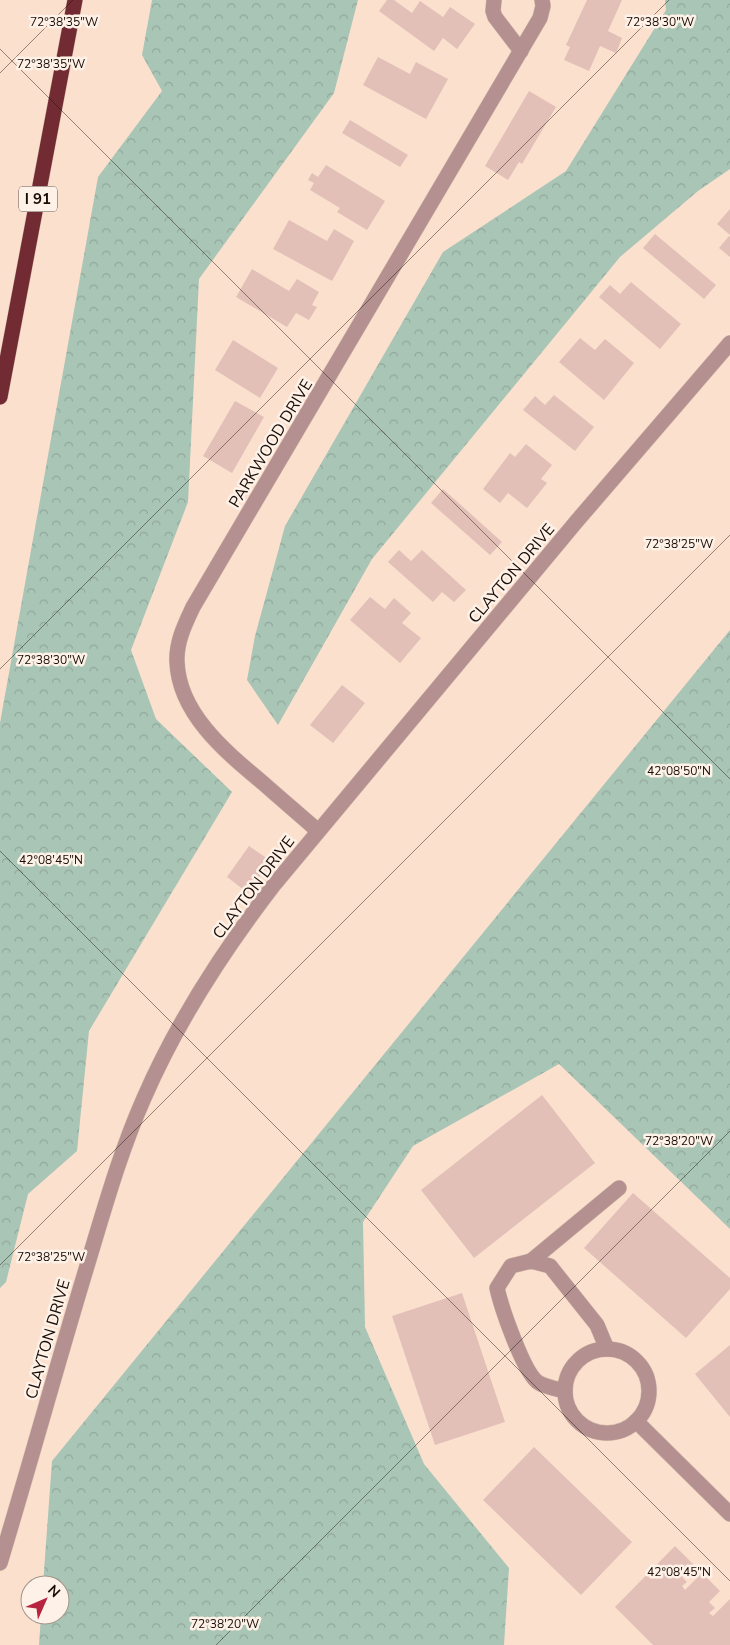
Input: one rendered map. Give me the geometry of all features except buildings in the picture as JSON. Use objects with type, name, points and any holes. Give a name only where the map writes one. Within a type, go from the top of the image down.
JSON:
[{"type":"highway","name":"I 91","points":[[0,397],[75,0]]},
{"type":"street","points":[[494,0],[493,11],[495,17],[521,51]]},
{"type":"street","name":"PARKWOOD DRIVE","points":[[318,831],[230,755],[206,730],[185,697],[178,677],[176,660],[178,644],[193,607],[540,18],[543,6],[542,0]]},
{"type":"street","name":"CLAYTON DRIVE","points":[[0,1563],[126,1143],[144,1099],[180,1028],[217,965],[259,904],[318,831],[576,522],[730,342]]},
{"type":"street","points":[[565,1391],[537,1382],[523,1360],[502,1308],[497,1288],[511,1266],[531,1260],[619,1188]]},
{"type":"street","points":[[531,1260],[550,1266],[597,1325],[606,1349]]},
{"type":"street","points":[[606,1349],[622,1353],[636,1362],[645,1375],[648,1391],[647,1400],[641,1415],[636,1421],[622,1430],[607,1433],[590,1430],[572,1414],[568,1407],[565,1391],[568,1376],[577,1362],[590,1353],[606,1349]]},
{"type":"street","points":[[636,1421],[730,1514]]},
{"type":"green space","points":[[152,0],[358,0],[334,93],[199,279],[188,502],[131,650],[156,719],[232,792],[89,1031],[77,1151],[28,1194],[6,1282],[0,1288],[0,723],[98,177],[162,91],[142,55]]},
{"type":"green space","points":[[665,0],[730,0],[730,169],[698,191],[620,257],[372,559],[278,725],[247,680],[255,636],[285,526],[443,252],[566,171],[666,10]]},
{"type":"green space","points":[[730,630],[730,1229],[559,1064],[413,1146],[363,1222],[365,1327],[424,1464],[509,1568],[504,1645],[39,1645],[40,1625],[70,1625],[70,1575],[44,1575],[52,1461]]}]
